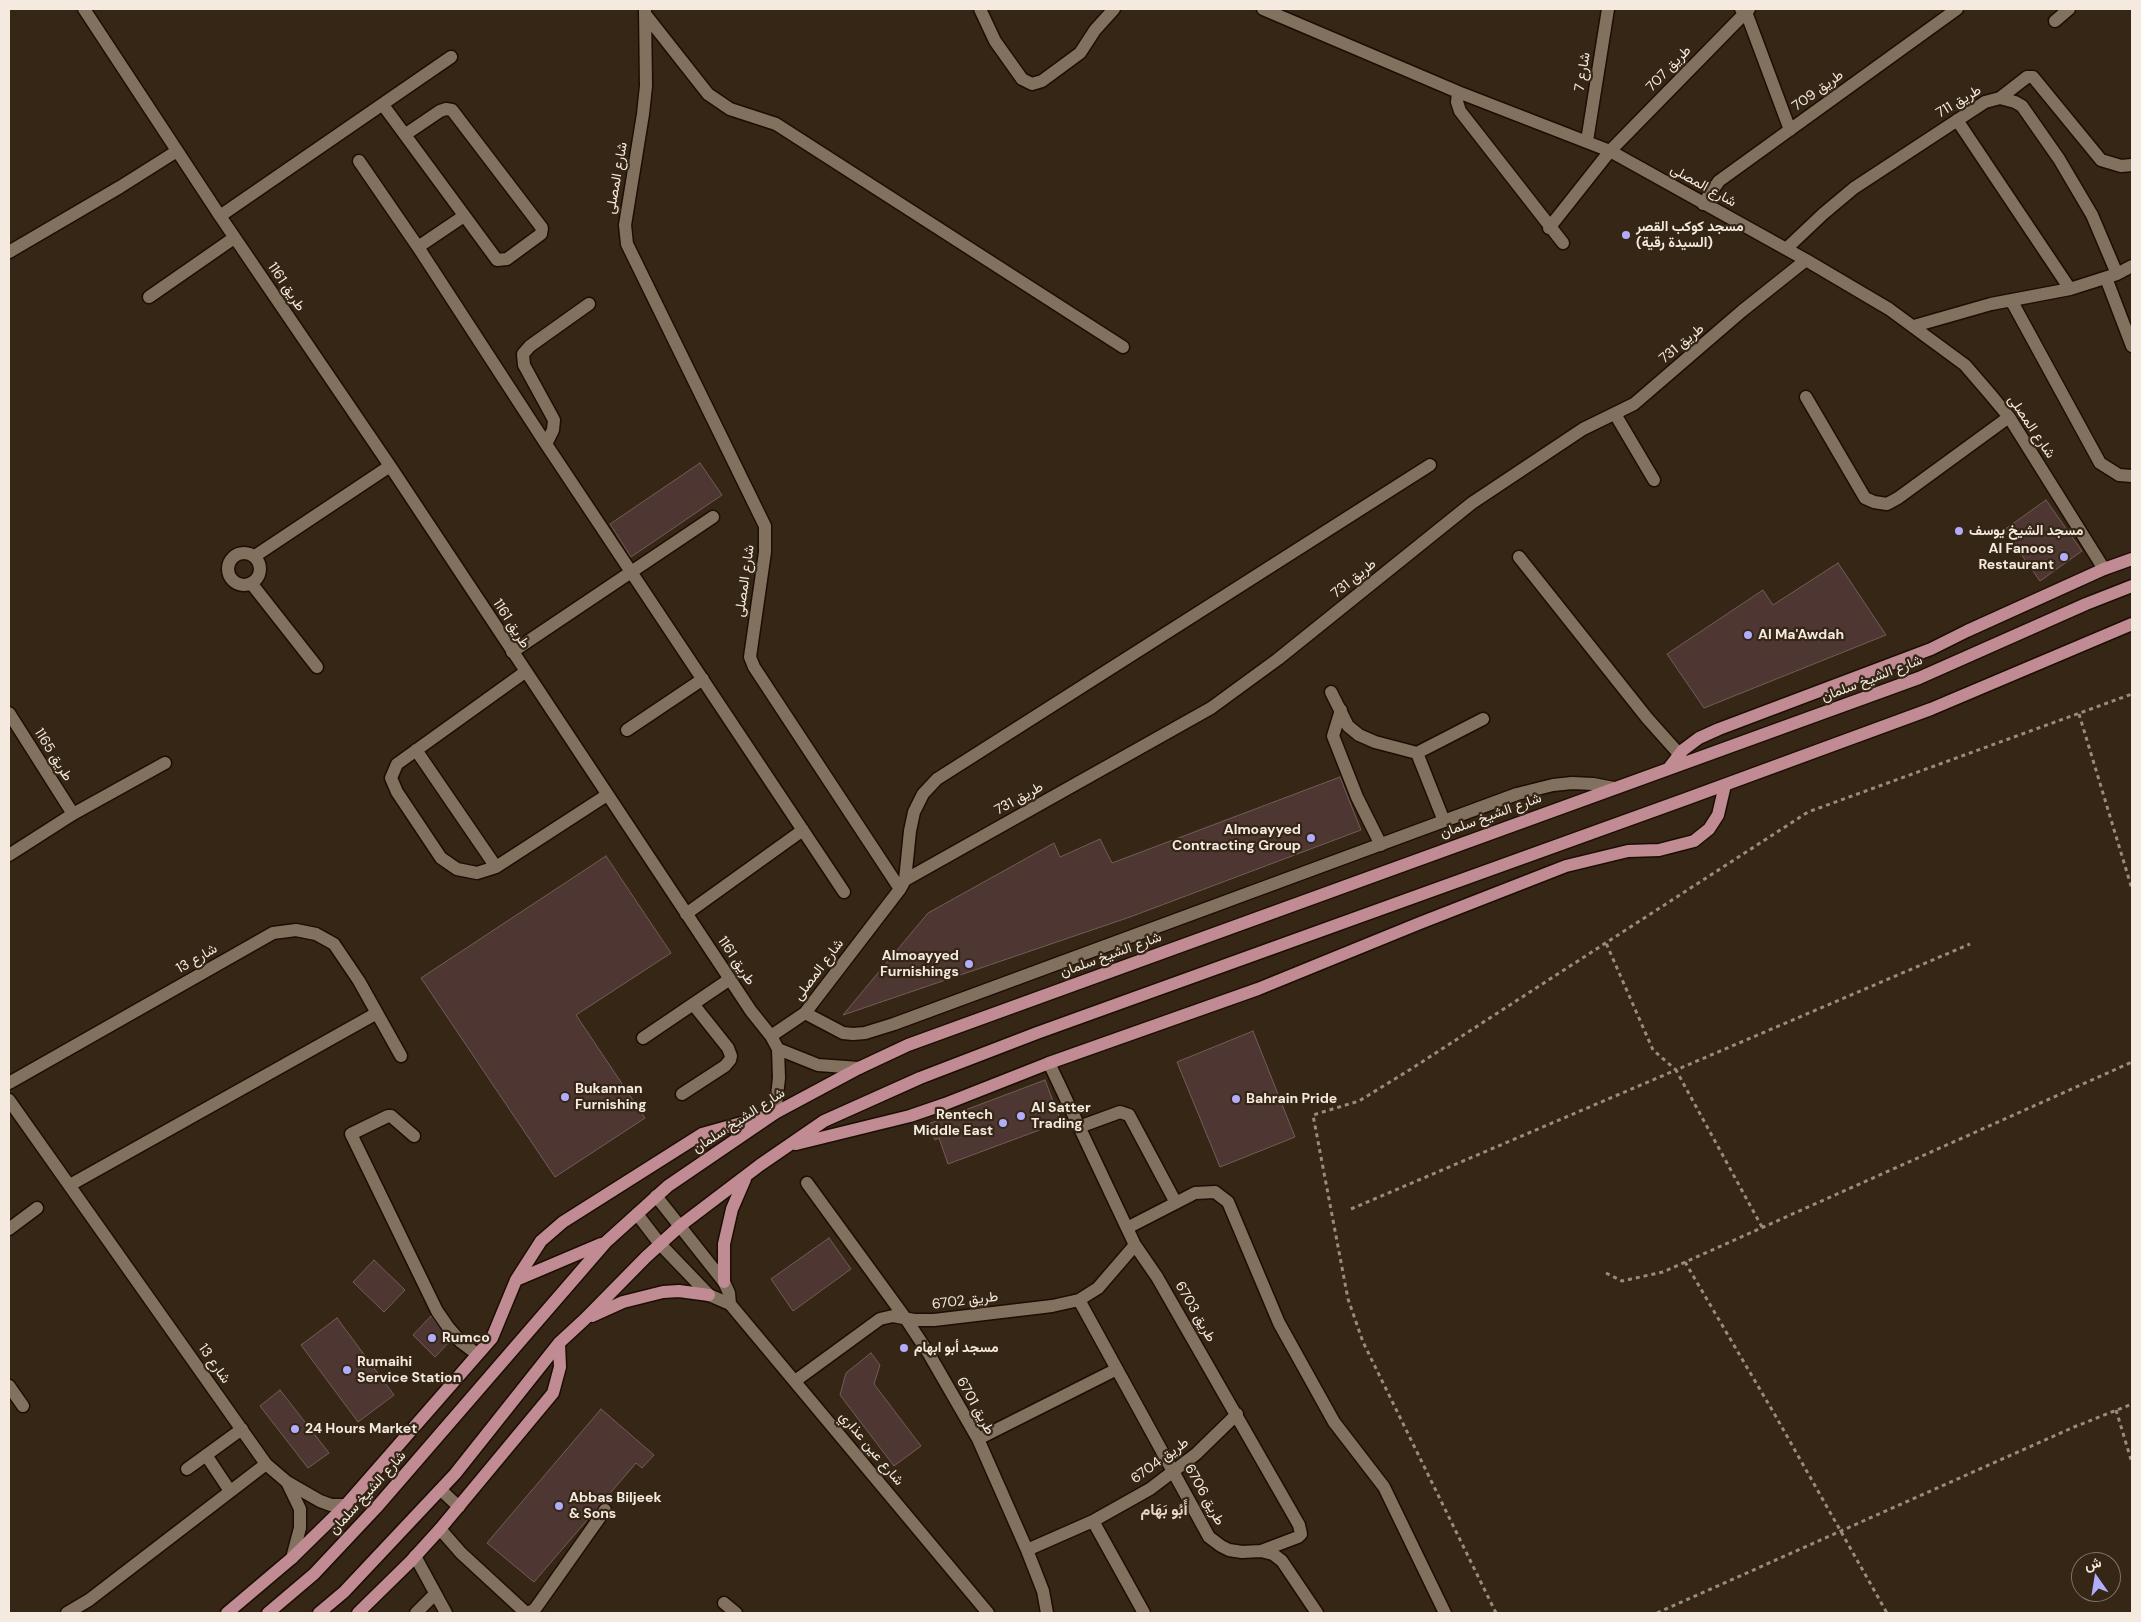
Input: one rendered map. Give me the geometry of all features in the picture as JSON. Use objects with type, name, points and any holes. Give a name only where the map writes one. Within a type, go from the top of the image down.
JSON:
[{"type":"main road","points":[[1668,768],[1699,738],[1931,649],[2104,569],[2132,559]]},
{"type":"main road","name":"شارع الشيخ سلمان","points":[[268,1613],[314,1574],[376,1508],[606,1242],[656,1196],[678,1179],[775,1113],[859,1068],[918,1041],[1919,678],[2086,604],[2132,586]]},
{"type":"main road","points":[[319,1613],[344,1592],[441,1490],[559,1342],[681,1225],[824,1121],[875,1097],[1037,1033],[1726,785],[1931,709],[2132,624]]},
{"type":"main road","points":[[789,1145],[910,1116],[945,1104],[1050,1063],[1258,989],[1420,922],[1566,866],[1628,851],[1659,850],[1694,841],[1709,829],[1718,815],[1726,785]]},
{"type":"main road","points":[[227,1613],[292,1558],[346,1505],[492,1338],[516,1280],[542,1240],[572,1217],[702,1134],[775,1113]]},
{"type":"main road","points":[[724,1282],[724,1244],[732,1209],[746,1176]]},
{"type":"main road","points":[[516,1280],[606,1242]]},
{"type":"main road","points":[[585,1319],[623,1302],[650,1294],[679,1291],[709,1295]]},
{"type":"main road","points":[[358,1613],[440,1529],[553,1393],[560,1366],[559,1342]]},
{"type":"street","name":"طريق 1161","points":[[84,9],[234,238],[390,466],[524,672],[730,979],[771,1036],[778,1049],[779,1078],[775,1113]]},
{"type":"street","points":[[980,9],[995,41],[1022,79],[1032,84],[1042,81],[1080,53],[1095,30],[1114,9]]},
{"type":"street","name":"شارع المصلى","points":[[1263,9],[1458,92],[1610,151],[1806,260],[1889,309],[1965,365],[2009,417],[2104,569]]},
{"type":"street","name":"شارع 7","points":[[1587,141],[1608,9]]},
{"type":"street","name":"طريق 709","points":[[1703,204],[1719,181],[1957,9]]},
{"type":"street","points":[[2055,21],[2069,9]]},
{"type":"street","points":[[1746,10],[1790,130]]},
{"type":"street","name":"طريق 707","points":[[1549,228],[1610,151],[1746,10]]},
{"type":"street","points":[[645,11],[708,94],[730,108],[776,124],[1123,347]]},
{"type":"street","name":"شارع المصلى","points":[[645,11],[646,86],[625,225],[627,244],[765,526],[765,552],[750,657],[754,667],[902,885],[805,1013],[771,1036]]},
{"type":"street","points":[[220,216],[451,57]]},
{"type":"street","points":[[2000,98],[2027,77],[2033,76],[2101,160],[2121,166],[2132,165]]},
{"type":"street","points":[[1458,92],[1457,102],[1460,111],[1549,228],[1563,243]]},
{"type":"street","name":"طريق 711","points":[[1786,249],[1849,192],[1985,102],[2000,98],[2015,102],[2022,106],[2060,159],[2092,215],[2132,346]]},
{"type":"street","points":[[383,105],[497,260],[507,259],[541,234],[542,228],[452,110],[446,108],[440,111],[406,134]]},
{"type":"street","points":[[1957,120],[2070,289]]},
{"type":"street","points":[[9,252],[177,151]]},
{"type":"street","points":[[359,161],[418,247],[546,444],[844,892]]},
{"type":"street","points":[[418,247],[464,216]]},
{"type":"street","points":[[149,298],[234,238]]},
{"type":"street","name":"طريق 731","points":[[902,885],[1211,708],[1278,659],[1472,503],[1583,429],[1634,404],[1706,344],[1742,311],[1806,260]]},
{"type":"street","points":[[1914,326],[1991,304],[2070,289],[2111,276],[2132,266]]},
{"type":"street","points":[[2011,300],[2100,462],[2119,475],[2132,476]]},
{"type":"street","points":[[546,444],[554,430],[554,420],[524,365],[523,354],[530,346],[589,304]]},
{"type":"street","points":[[1806,397],[1865,498],[1887,504],[1898,498],[2009,417]]},
{"type":"street","points":[[1615,414],[1654,480]]},
{"type":"street","points":[[902,885],[914,812],[923,794],[937,779],[1430,465]]},
{"type":"street","points":[[256,556],[390,466]]},
{"type":"street","points":[[512,652],[713,517]]},
{"type":"street","points":[[246,552],[256,556],[260,566],[259,576],[252,583],[241,585],[232,581],[227,572],[229,561],[236,554],[246,552]]},
{"type":"street","points":[[1519,557],[1647,718],[1680,755]]},
{"type":"street","points":[[252,583],[317,666]]},
{"type":"street","points":[[524,672],[397,764],[392,778],[393,786],[441,858],[448,864],[467,872],[477,873],[496,867],[607,795]]},
{"type":"street","points":[[627,730],[703,680]]},
{"type":"street","points":[[1331,692],[1348,726],[1359,735],[1375,742],[1417,753],[1483,719]]},
{"type":"street","points":[[1341,710],[1333,736],[1358,797],[1381,845]]},
{"type":"street","name":"طريق 1165","points":[[9,713],[73,814]]},
{"type":"street","points":[[416,750],[496,867]]},
{"type":"street","points":[[1417,753],[1444,821]]},
{"type":"street","points":[[9,856],[73,814],[165,763]]},
{"type":"street","points":[[805,1013],[843,1033],[853,1034],[879,1029],[1517,794],[1553,785],[1593,784],[1614,788]]},
{"type":"street","points":[[686,914],[803,830]]},
{"type":"street","name":"شارع 13","points":[[9,1083],[273,933],[296,930],[316,934],[334,944],[402,1056]]},
{"type":"street","points":[[644,1038],[730,979]]},
{"type":"street","points":[[682,1094],[725,1066],[731,1056],[728,1048],[693,1004]]},
{"type":"street","points":[[70,1184],[377,1013]]},
{"type":"street","points":[[778,1049],[818,1066],[859,1068]]},
{"type":"street","name":"طريق 6703","points":[[1050,1063],[1135,1245],[1158,1277],[1301,1529],[1301,1534],[1295,1539],[1262,1551]]},
{"type":"street","name":"شارع 13","points":[[9,1100],[266,1464],[287,1482]]},
{"type":"street","points":[[1080,1127],[1120,1112],[1129,1115],[1176,1203]]},
{"type":"street","points":[[414,1136],[391,1116],[351,1134],[437,1311],[461,1342],[477,1354]]},
{"type":"street","name":"طريق 6701","points":[[806,1182],[906,1318],[978,1439],[1027,1550],[1043,1591],[1047,1613]]},
{"type":"street","points":[[1127,1228],[1195,1193],[1214,1192],[1228,1202],[1279,1323],[1334,1422],[1384,1487],[1445,1613]]},
{"type":"street","name":"شارع عين عذاري","points":[[656,1196],[681,1225],[724,1282],[730,1304]]},
{"type":"street","points":[[9,1229],[37,1208]]},
{"type":"street","name":"شارع عين عذاري","points":[[637,1214],[660,1244],[709,1295],[730,1304],[988,1613]]},
{"type":"street","name":"طريق 6702","points":[[795,1381],[880,1319],[893,1316],[934,1320],[1052,1306],[1079,1300],[1098,1288],[1135,1245]]},
{"type":"street","name":"طريق 6706","points":[[1079,1300],[1209,1537],[1229,1550],[1242,1552],[1262,1551],[1273,1554],[1282,1561],[1317,1613]]},
{"type":"street","points":[[978,1439],[1117,1369]]},
{"type":"street","points":[[9,1386],[23,1406]]},
{"type":"street","name":"طريق 6704","points":[[1027,1550],[1093,1521],[1125,1504],[1174,1472],[1210,1441],[1237,1414]]},
{"type":"street","points":[[186,1469],[242,1429]]},
{"type":"street","points":[[206,1455],[230,1491]]},
{"type":"street","points":[[67,1613],[89,1600],[266,1464]]},
{"type":"street","points":[[287,1482],[320,1501],[331,1505],[346,1505]]},
{"type":"street","points":[[287,1482],[300,1509],[300,1528],[292,1558]]},
{"type":"street","points":[[441,1490],[459,1507]]},
{"type":"street","points":[[440,1529],[461,1553],[525,1612],[530,1612],[535,1609],[605,1510]]},
{"type":"street","points":[[1093,1521],[1144,1613]]},
{"type":"street","points":[[415,1556],[446,1613]]},
{"type":"street","points":[[416,1613],[435,1594]]},
{"type":"street","points":[[724,1604],[736,1613]]},
{"type":"path","points":[[1496,1613],[1362,1342],[1348,1299],[1313,1115],[1359,1101],[1808,812],[2132,694]]},
{"type":"path","points":[[2079,714],[2132,889]]},
{"type":"path","points":[[1606,943],[1653,1050],[1676,1070],[1762,1228]]},
{"type":"path","points":[[1351,1209],[1970,944]]},
{"type":"path","points":[[1606,1273],[1622,1281],[1662,1272],[2132,1062]]},
{"type":"path","points":[[1685,1262],[1887,1613]]},
{"type":"path","points":[[1657,1613],[2132,1404]]},
{"type":"path","points":[[2116,1410],[2132,1463]]},
{"type":"building","points":[[700,463],[722,495],[631,557],[610,524]]},
{"type":"building","points":[[2046,500],[2082,551],[2040,581],[2004,530]]},
{"type":"building","name":"Al Ma'Awdah","points":[[1838,563],[1886,635],[1704,708],[1667,654],[1763,590],[1773,605]]},
{"type":"building","points":[[1340,777],[1361,830],[1130,917],[843,1015],[928,913],[1054,843],[1060,857],[1100,839],[1112,863]]},
{"type":"building","points":[[606,856],[671,953],[576,1015],[645,1118],[555,1177],[421,978]]},
{"type":"building","name":"Bahrain Pride","points":[[1253,1031],[1295,1137],[1220,1167],[1177,1062]]},
{"type":"building","points":[[1045,1080],[1061,1122],[948,1164],[939,1138],[935,1140],[928,1124]]},
{"type":"building","points":[[829,1238],[851,1269],[793,1311],[771,1279]]},
{"type":"building","points":[[374,1260],[405,1290],[384,1312],[353,1282]]},
{"type":"building","name":"Rumco","points":[[431,1316],[450,1341],[435,1357],[413,1335]]},
{"type":"building","name":"Rumaihi Service Station","points":[[337,1318],[394,1395],[358,1422],[301,1345]]},
{"type":"building","points":[[871,1353],[880,1365],[874,1384],[921,1446],[894,1466],[840,1395],[846,1373]]},
{"type":"building","name":"24 Hours Market","points":[[280,1390],[329,1453],[308,1468],[260,1406]]},
{"type":"building","name":"Abbas Biljeek & Sons","points":[[601,1409],[654,1455],[642,1468],[636,1463],[534,1582],[487,1543]]},
{"type":"place","name":"مسجد كوكب القصر (السيدة رقية)","points":[[1626,235]]},
{"type":"place","name":"مسجد الشيخ يوسف","points":[[1959,531]]},
{"type":"place","name":"Al Fanoos Restaurant","points":[[2064,557]]},
{"type":"place","name":"Al Ma'Awdah","points":[[1748,635]]},
{"type":"place","name":"Almoayyed Contracting Group","points":[[1311,838]]},
{"type":"place","name":"Almoayyed Furnishings","points":[[969,964]]},
{"type":"place","name":"Bukannan Furnishing","points":[[565,1097]]},
{"type":"place","name":"Bahrain Pride","points":[[1236,1099]]},
{"type":"place","name":"Al Satter Trading","points":[[1021,1116]]},
{"type":"place","name":"Rentech Middle East","points":[[1003,1123]]},
{"type":"place","name":"Rumco","points":[[432,1338]]},
{"type":"place","name":"مسجد أبو ابهام","points":[[904,1348]]},
{"type":"place","name":"Rumaihi Service Station","points":[[347,1370]]},
{"type":"place","name":"24 Hours Market","points":[[295,1429]]},
{"type":"place","name":"Abbas Biljeek & Sons","points":[[559,1506]]},
{"type":"district","name":"أَبُو بَهَام","points":[[1164,1511]]}]
